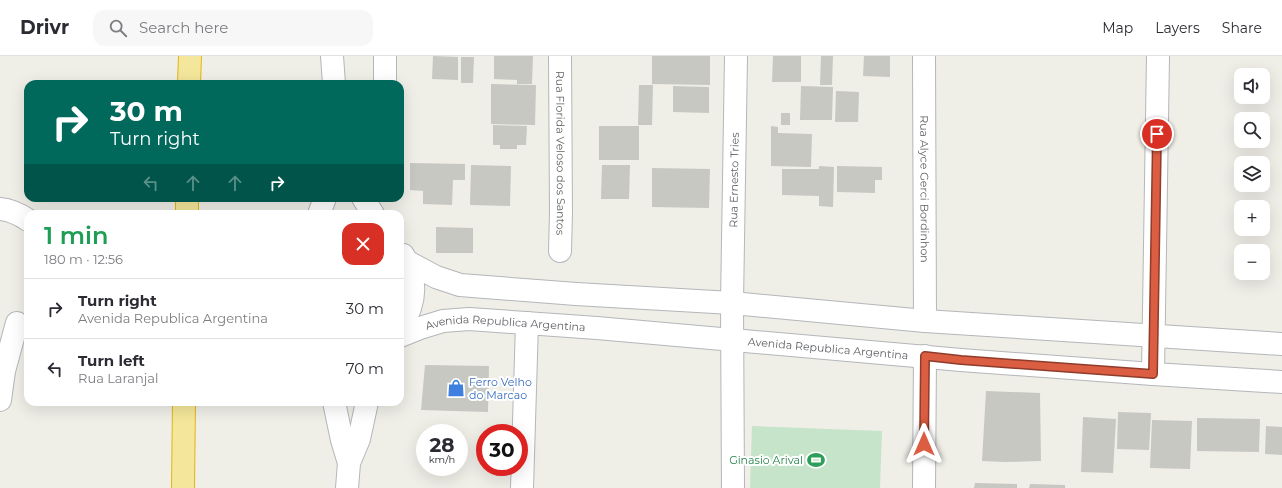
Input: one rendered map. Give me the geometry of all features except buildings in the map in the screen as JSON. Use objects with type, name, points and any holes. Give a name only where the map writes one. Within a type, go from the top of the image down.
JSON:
[{"type":"highway","points":[[189,80],[190,56]]},
{"type":"highway","points":[[183,488],[184,406]]},
{"type":"street","points":[[332,56],[334,80]]},
{"type":"street","points":[[385,56],[385,80]]},
{"type":"street","name":"Rua Florida Veloso dos Santos","points":[[560,56],[560,251]]},
{"type":"street","name":"Rua Ernesto Tries","points":[[732,488],[732,303],[736,56]]},
{"type":"street","name":"Rua Alyce Gerci Bordinhon","points":[[924,56],[925,321]]},
{"type":"street","points":[[1153,374],[1158,56]]},
{"type":"street","points":[[0,209],[20,214],[24,217]]},
{"type":"street","points":[[404,256],[436,277],[460,284],[576,294],[732,303],[925,321],[1282,344]]},
{"type":"street","points":[[404,256],[412,276],[414,290],[412,305],[404,321]]},
{"type":"street","name":"Avenida Republica Argentina","points":[[404,334],[443,321],[469,319],[925,356],[969,361],[1282,382]]},
{"type":"street","points":[[0,400],[4,371],[15,323]]},
{"type":"street","points":[[522,488],[527,323]]},
{"type":"street","points":[[924,488],[925,356]]},
{"type":"street","points":[[335,406],[342,440],[349,463]]},
{"type":"street","points":[[347,488],[349,463],[359,439],[366,406]]},
{"type":"green space","name":"Ginasio Arival","points":[[752,426],[882,431],[880,488],[750,488]]},
{"type":"place","name":"Ferro Velho do Marcao","points":[[456,388]]},
{"type":"place","name":"Ginasio Arival","points":[[816,460]]},
{"type":"route","points":[[924,444],[925,356],[1153,374],[1157,134]]}]
